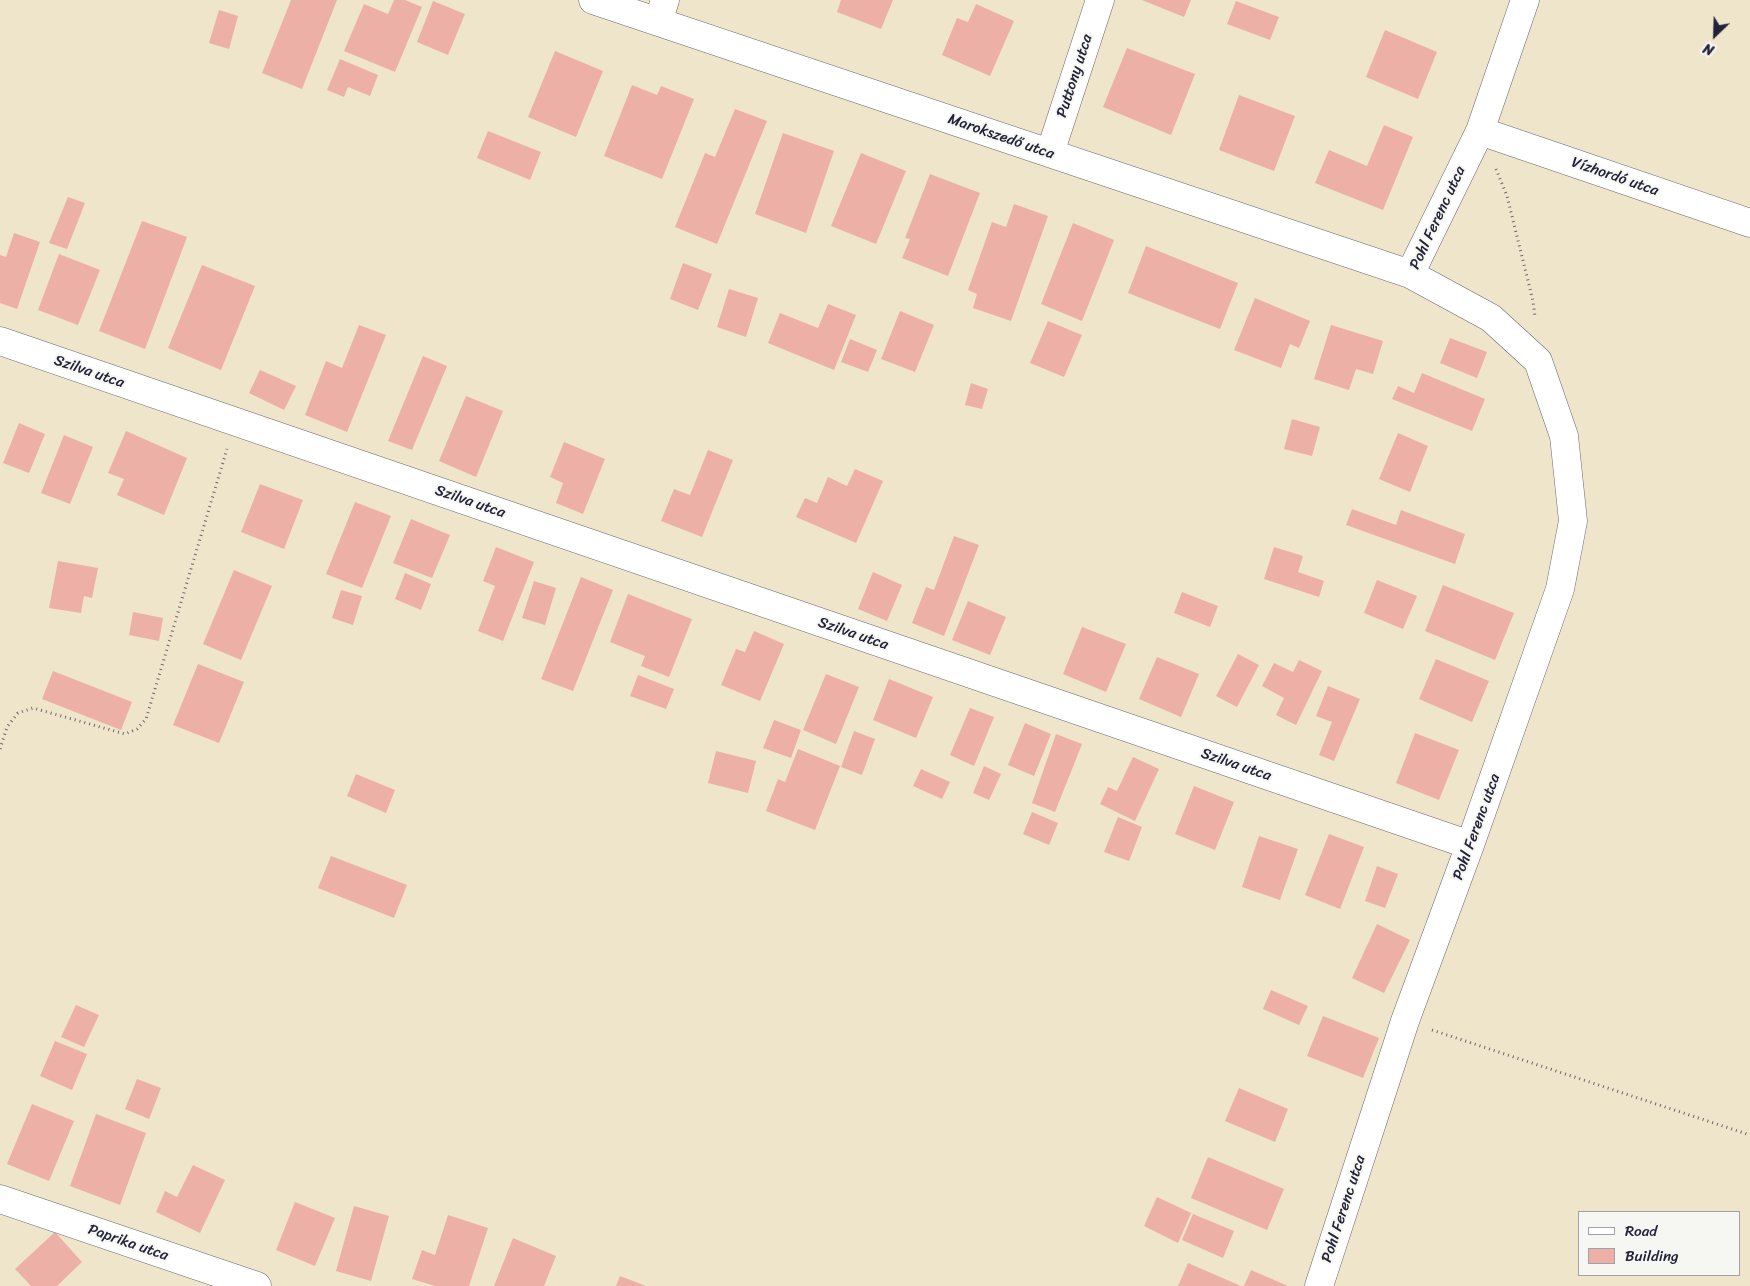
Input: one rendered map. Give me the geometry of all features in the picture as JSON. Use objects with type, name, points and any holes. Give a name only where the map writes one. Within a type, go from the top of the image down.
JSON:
[{"type":"street","name":"Marokszedő utca","points":[[593,0],[662,11],[1050,153],[1410,274]]},
{"type":"street","name":"Puttony utca","points":[[1050,153],[1100,0]]},
{"type":"street","name":"Pohl Ferenc utca","points":[[1319,1286],[1405,1022],[1470,845],[1560,589],[1573,521],[1564,436],[1538,361],[1491,318],[1410,274],[1480,131],[1525,0]]},
{"type":"street","name":"Vízhordó utca","points":[[1480,131],[1750,223]]},
{"type":"street","name":"Szilva utca","points":[[0,341],[1470,845]]},
{"type":"street","name":"Paprika utca","points":[[0,1199],[257,1286]]},
{"type":"path","points":[[1480,131],[1507,196],[1533,301],[1538,361]]},
{"type":"path","points":[[0,749],[7,727],[18,713],[33,708],[125,734],[137,729],[146,719],[235,422]]},
{"type":"path","points":[[1405,1022],[1750,1135]]},
{"type":"building","points":[[291,0],[337,0],[302,89],[262,73]]},
{"type":"building","points":[[394,0],[405,0],[422,7],[395,72],[344,51],[364,4],[388,14]]},
{"type":"building","points":[[841,0],[893,0],[881,29],[837,12]]},
{"type":"building","points":[[1142,0],[1191,0],[1184,17]]},
{"type":"building","points":[[433,1],[465,14],[448,55],[417,42]]},
{"type":"building","points":[[1236,1],[1279,17],[1270,40],[1227,24]]},
{"type":"building","points":[[976,4],[1014,21],[990,76],[942,55],[957,18],[968,22]]},
{"type":"building","points":[[219,10],[238,16],[229,49],[209,43]]},
{"type":"building","points":[[1385,30],[1437,52],[1418,99],[1366,77]]},
{"type":"building","points":[[1127,48],[1195,74],[1171,135],[1103,107]]},
{"type":"building","points":[[555,51],[603,71],[576,137],[528,117]]},
{"type":"building","points":[[340,59],[378,75],[370,96],[348,87],[344,97],[327,90]]},
{"type":"building","points":[[632,85],[657,95],[661,86],[694,99],[662,179],[604,156]]},
{"type":"building","points":[[1239,95],[1295,116],[1274,171],[1219,150]]},
{"type":"building","points":[[735,109],[767,121],[717,244],[675,227],[705,153],[715,157]]},
{"type":"building","points":[[1384,125],[1413,137],[1383,210],[1315,183],[1329,150],[1367,166]]},
{"type":"building","points":[[488,131],[541,152],[530,180],[477,158]]},
{"type":"building","points":[[783,133],[834,151],[806,233],[755,214]]},
{"type":"building","points":[[861,153],[906,171],[876,244],[831,226]]},
{"type":"building","points":[[930,174],[980,193],[948,276],[902,258],[910,239],[905,238]]},
{"type":"building","points":[[68,197],[85,203],[67,249],[49,243]]},
{"type":"building","points":[[1014,204],[1048,216],[1011,321],[973,308],[977,294],[968,290],[992,222],[1006,227]]},
{"type":"building","points":[[142,221],[187,237],[145,349],[99,331]]},
{"type":"building","points":[[1073,223],[1114,240],[1082,321],[1041,304]]},
{"type":"building","points":[[14,233],[40,242],[17,309],[0,303],[0,255],[6,257]]},
{"type":"building","points":[[1146,246],[1238,283],[1220,329],[1128,293]]},
{"type":"building","points":[[59,254],[100,270],[78,325],[38,310]]},
{"type":"building","points":[[683,263],[712,274],[698,310],[670,299]]},
{"type":"building","points":[[202,265],[255,286],[221,370],[168,348]]},
{"type":"building","points":[[729,289],[758,298],[746,337],[717,327]]},
{"type":"building","points":[[1255,298],[1310,321],[1299,348],[1290,344],[1281,368],[1234,350]]},
{"type":"building","points":[[828,304],[856,315],[834,370],[768,343],[780,313],[818,328]]},
{"type":"building","points":[[900,311],[934,325],[915,372],[881,359]]},
{"type":"building","points":[[1048,321],[1082,335],[1064,377],[1030,363]]},
{"type":"building","points":[[359,325],[386,335],[347,432],[305,415],[326,361],[342,368]]},
{"type":"building","points":[[1331,325],[1383,341],[1373,374],[1356,369],[1349,390],[1314,379]]},
{"type":"building","points":[[1450,338],[1487,352],[1477,378],[1440,363]]},
{"type":"building","points":[[850,339],[877,350],[868,372],[841,362]]},
{"type":"building","points":[[423,356],[447,366],[412,450],[388,441]]},
{"type":"building","points":[[260,370],[296,386],[284,410],[249,393]]},
{"type":"building","points":[[1422,373],[1485,399],[1472,431],[1392,399],[1398,386],[1414,393]]},
{"type":"building","points":[[971,383],[988,389],[982,409],[965,405]]},
{"type":"building","points":[[466,396],[503,411],[476,477],[439,461]]},
{"type":"building","points":[[1292,419],[1320,427],[1312,456],[1284,449]]},
{"type":"building","points":[[19,423],[45,434],[29,473],[3,463]]},
{"type":"building","points":[[126,431],[187,458],[164,515],[117,495],[124,479],[108,473]]},
{"type":"building","points":[[1398,433],[1428,446],[1410,492],[1379,479]]},
{"type":"building","points":[[64,435],[93,447],[70,504],[41,493]]},
{"type":"building","points":[[564,442],[605,459],[583,514],[556,503],[563,483],[550,477]]},
{"type":"building","points":[[708,450],[733,460],[702,537],[661,521],[674,489],[690,495]]},
{"type":"building","points":[[855,469],[883,481],[856,543],[796,517],[805,498],[817,503],[828,477],[847,486]]},
{"type":"building","points":[[260,484],[303,500],[284,549],[241,532]]},
{"type":"building","points":[[355,502],[391,516],[362,588],[326,574]]},
{"type":"building","points":[[1352,509],[1396,525],[1401,510],[1465,534],[1455,564],[1346,525]]},
{"type":"building","points":[[411,519],[450,535],[432,578],[393,563]]},
{"type":"building","points":[[954,536],[979,545],[944,636],[912,623],[926,587],[934,590]]},
{"type":"building","points":[[496,547],[534,562],[503,641],[478,631],[495,586],[483,581]]},
{"type":"building","points":[[1274,547],[1303,556],[1298,572],[1324,581],[1319,597],[1264,579]]},
{"type":"building","points":[[58,561],[98,568],[92,598],[84,596],[81,613],[49,608]]},
{"type":"building","points":[[234,570],[272,586],[241,660],[203,644]]},
{"type":"building","points":[[873,572],[902,585],[887,621],[858,609]]},
{"type":"building","points":[[405,573],[431,584],[421,610],[395,599]]},
{"type":"building","points":[[581,577],[613,590],[573,691],[541,679]]},
{"type":"building","points":[[1377,580],[1417,596],[1403,629],[1364,613]]},
{"type":"building","points":[[534,581],[556,588],[545,625],[522,618]]},
{"type":"building","points":[[1443,585],[1514,613],[1495,660],[1425,631]]},
{"type":"building","points":[[341,590],[362,596],[353,625],[332,618]]},
{"type":"building","points":[[1182,592],[1218,606],[1210,627],[1174,613]]},
{"type":"building","points":[[628,594],[692,619],[669,677],[641,666],[645,656],[610,642]]},
{"type":"building","points":[[968,601],[1006,617],[990,655],[952,640]]},
{"type":"building","points":[[133,612],[163,618],[159,641],[129,635]]},
{"type":"building","points":[[1082,627],[1126,644],[1106,692],[1063,674]]},
{"type":"building","points":[[754,631],[784,644],[760,701],[721,685],[736,649],[745,652]]},
{"type":"building","points":[[1238,654],[1259,665],[1237,707],[1216,696]]},
{"type":"building","points":[[1157,657],[1199,674],[1181,717],[1139,699]]},
{"type":"building","points":[[1436,659],[1489,681],[1472,722],[1419,699]]},
{"type":"building","points":[[1299,660],[1322,671],[1296,725],[1276,715],[1284,698],[1262,686],[1274,663],[1293,672]]},
{"type":"building","points":[[198,664],[244,682],[219,743],[173,725]]},
{"type":"building","points":[[53,671],[132,702],[121,730],[42,699]]},
{"type":"building","points":[[826,674],[859,687],[836,744],[803,730]]},
{"type":"building","points":[[638,675],[674,689],[666,709],[630,696]]},
{"type":"building","points":[[889,679],[933,697],[916,738],[873,720]]},
{"type":"building","points":[[1328,686],[1360,699],[1334,761],[1319,755],[1332,722],[1316,716]]},
{"type":"building","points":[[970,708],[994,717],[974,766],[950,755]]},
{"type":"building","points":[[774,720],[801,730],[791,758],[763,748]]},
{"type":"building","points":[[1025,723],[1051,734],[1034,776],[1008,765]]},
{"type":"building","points":[[854,731],[875,739],[862,775],[841,767]]},
{"type":"building","points":[[1415,733],[1459,750],[1439,800],[1396,783]]},
{"type":"building","points":[[1056,734],[1082,744],[1055,812],[1032,803]]},
{"type":"building","points":[[798,749],[840,766],[815,830],[766,811],[778,779],[785,782]]},
{"type":"building","points":[[716,751],[756,761],[748,793],[708,783]]},
{"type":"building","points":[[1133,757],[1159,769],[1135,821],[1100,804],[1108,787],[1117,791]]},
{"type":"building","points":[[984,766],[1001,774],[989,800],[973,793]]},
{"type":"building","points":[[921,769],[950,782],[942,799],[913,786]]},
{"type":"building","points":[[356,774],[395,790],[386,813],[347,796]]},
{"type":"building","points":[[1194,786],[1234,802],[1215,850],[1175,834]]},
{"type":"building","points":[[1032,812],[1058,823],[1049,845],[1023,834]]},
{"type":"building","points":[[1118,817],[1142,827],[1129,861],[1104,852]]},
{"type":"building","points":[[1329,834],[1364,847],[1340,909],[1305,895]]},
{"type":"building","points":[[1259,836],[1298,849],[1280,900],[1242,887]]},
{"type":"building","points":[[331,856],[407,885],[394,918],[318,888]]},
{"type":"building","points":[[1377,866],[1398,874],[1385,908],[1365,901]]},
{"type":"building","points":[[1377,924],[1410,940],[1384,993],[1352,978]]},
{"type":"building","points":[[1271,990],[1308,1006],[1299,1025],[1263,1009]]},
{"type":"building","points":[[76,1005],[99,1015],[84,1047],[61,1037]]},
{"type":"building","points":[[1323,1016],[1379,1038],[1363,1078],[1307,1056]]},
{"type":"building","points":[[55,1041],[87,1054],[72,1090],[40,1076]]},
{"type":"building","points":[[137,1079],[161,1088],[149,1119],[125,1109]]},
{"type":"building","points":[[1239,1088],[1288,1109],[1275,1142],[1225,1121]]},
{"type":"building","points":[[32,1104],[74,1121],[49,1181],[7,1164]]},
{"type":"building","points":[[96,1114],[146,1133],[120,1205],[70,1186]]},
{"type":"building","points":[[1208,1157],[1284,1189],[1267,1230],[1191,1198]]},
{"type":"building","points":[[193,1165],[225,1180],[200,1233],[156,1212],[165,1191],[177,1197]]},
{"type":"building","points":[[1157,1197],[1191,1213],[1178,1243],[1144,1226]]},
{"type":"building","points":[[295,1202],[335,1218],[315,1266],[276,1250]]},
{"type":"building","points":[[354,1206],[389,1216],[371,1281],[336,1271]]},
{"type":"building","points":[[1193,1214],[1234,1231],[1223,1258],[1182,1240]]},
{"type":"building","points":[[448,1215],[488,1228],[469,1286],[435,1286],[412,1279],[422,1250],[435,1255]]},
{"type":"building","points":[[55,1232],[82,1262],[57,1286],[31,1286],[15,1269]]},
{"type":"building","points":[[513,1238],[556,1256],[544,1286],[494,1286]]},
{"type":"building","points":[[1188,1263],[1241,1286],[1178,1286]]},
{"type":"building","points":[[1251,1270],[1288,1286],[1244,1286]]},
{"type":"building","points":[[620,1276],[646,1286],[616,1286]]}]
